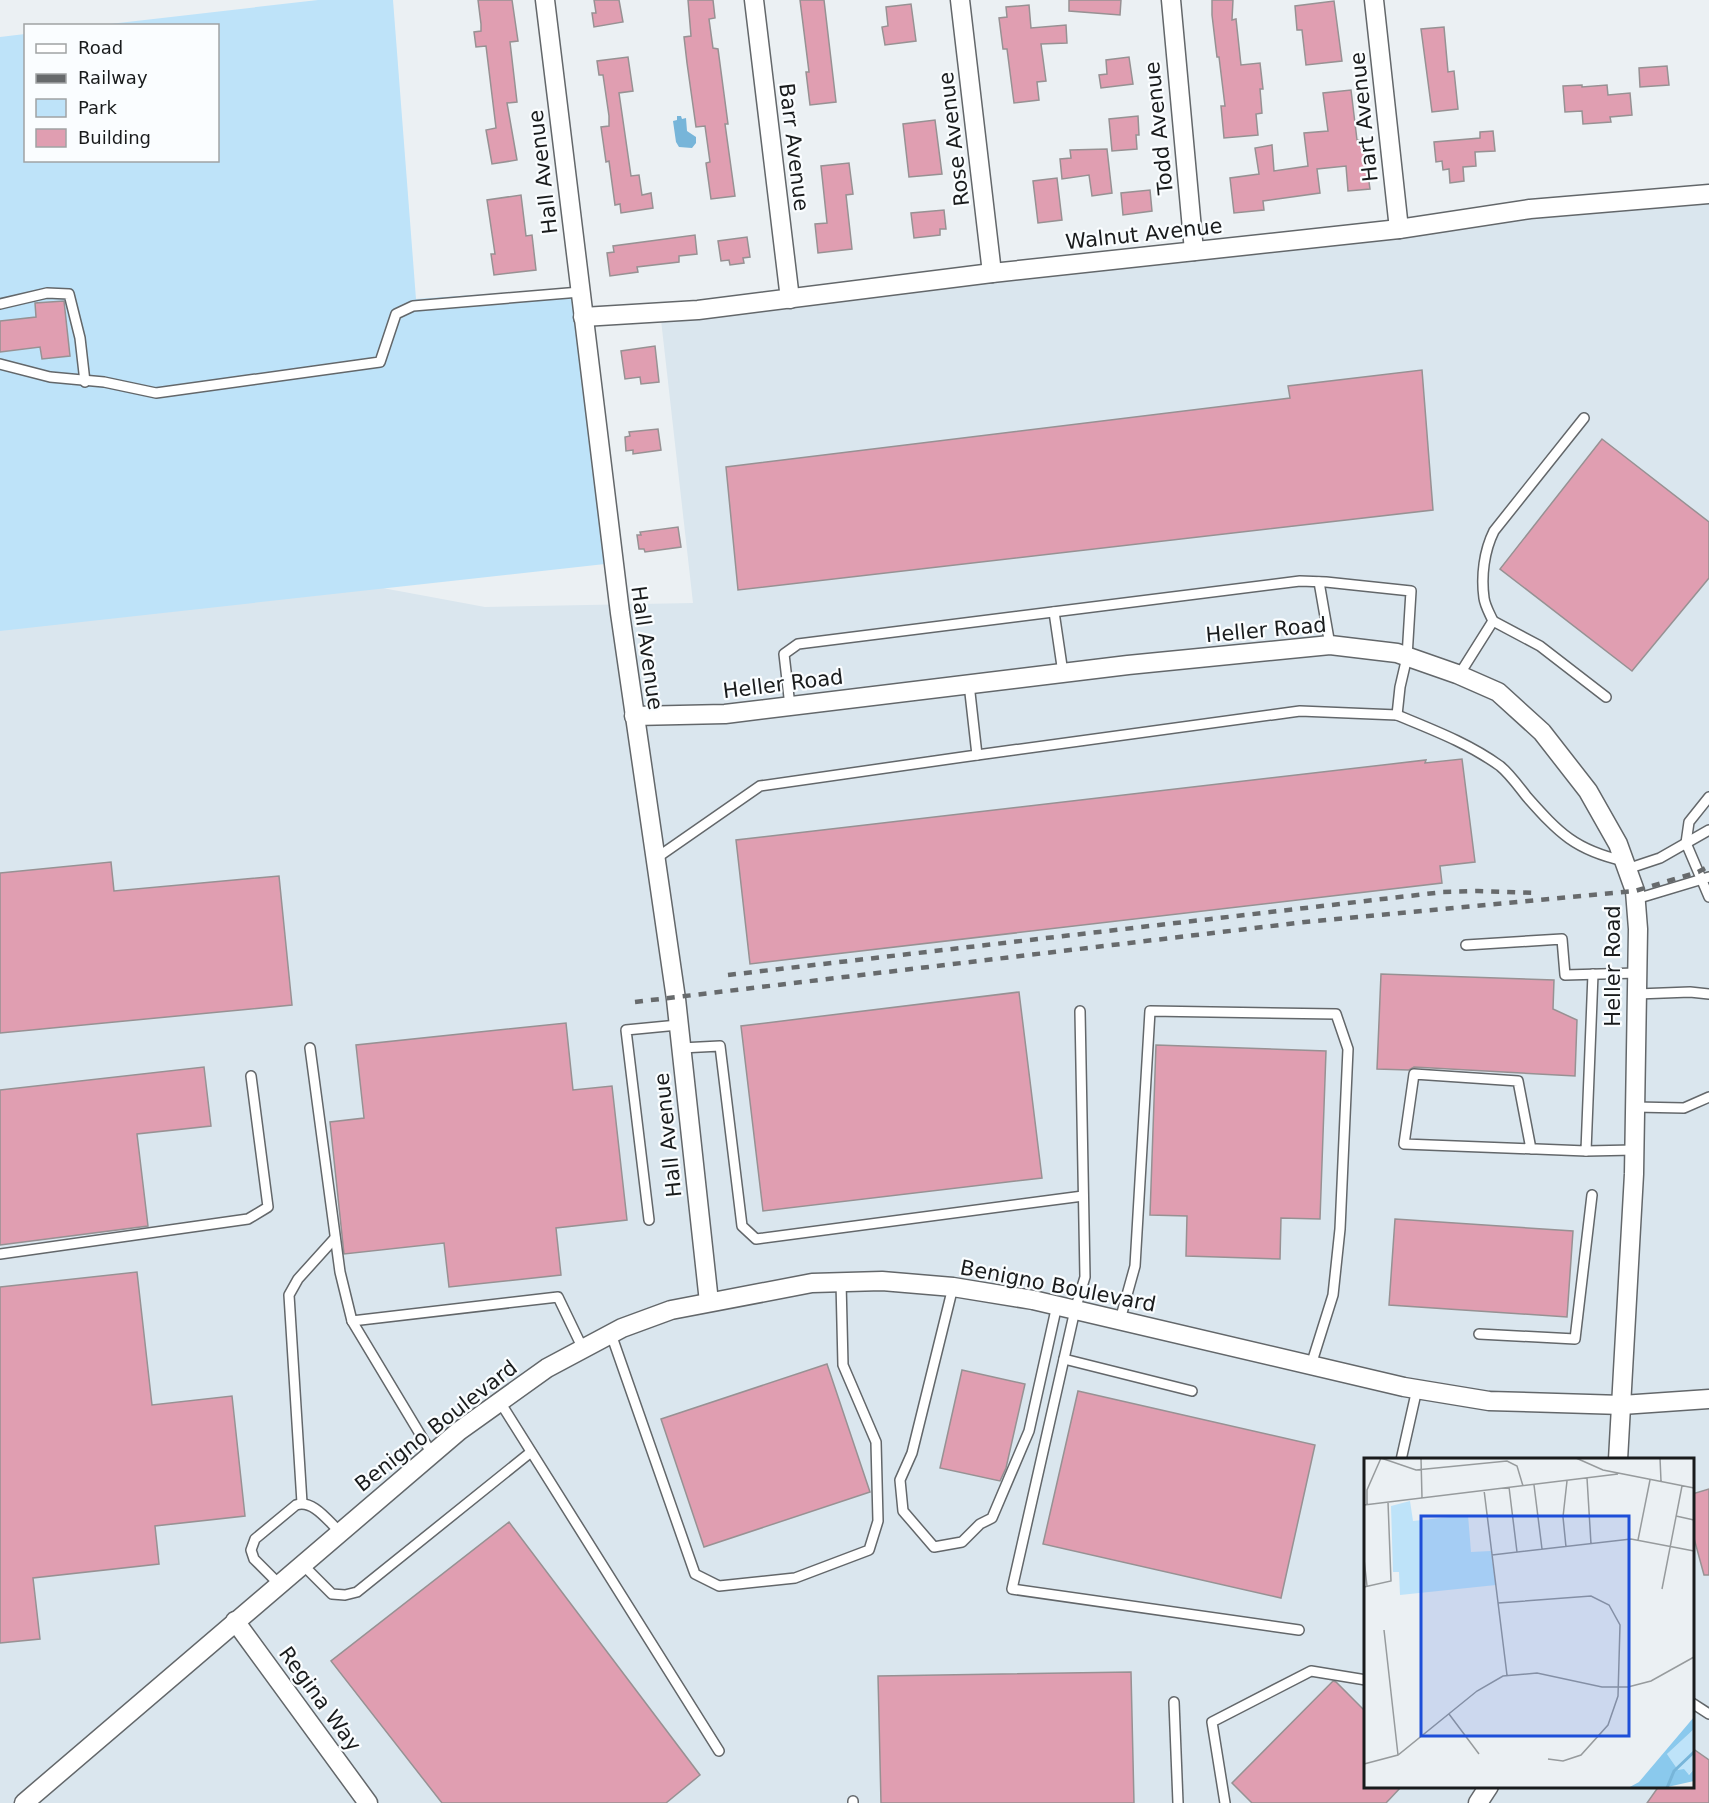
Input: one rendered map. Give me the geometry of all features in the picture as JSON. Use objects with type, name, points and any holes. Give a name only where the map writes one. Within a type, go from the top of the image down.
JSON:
[{"type":"street","name":"Hall Avenue","points":[[545,0],[634,716],[681,1048],[709,1302]]},
{"type":"street","name":"Barr Avenue","points":[[754,0],[790,299]]},
{"type":"street","name":"Rose Avenue","points":[[960,0],[992,273]]},
{"type":"street","name":"Todd Avenue","points":[[1170,0],[1194,251]]},
{"type":"street","name":"Hart Avenue","points":[[1374,0],[1399,229]]},
{"type":"street","name":"Walnut Avenue","points":[[583,317],[698,310],[992,273],[1399,229],[1530,209],[1709,194]]},
{"type":"street","name":"Heller Road","points":[[634,716],[725,714],[1063,673],[1330,645],[1397,653],[1459,675],[1498,692],[1542,732],[1588,791],[1618,844],[1635,891],[1638,929],[1634,1150],[1618,1458]]},
{"type":"street","name":"Benigno Boulevard","points":[[24,1803],[459,1431],[547,1368],[611,1334],[671,1311],[812,1283],[882,1281],[953,1287],[1057,1305],[1417,1389],[1489,1401],[1622,1405],[1709,1399]]},
{"type":"street","name":"Regina Way","points":[[236,1621],[368,1803]]},
{"type":"street","points":[[1478,1803],[1488,1788]]},
{"type":"lane","points":[[0,364],[50,377],[104,382],[156,393],[380,362],[396,314],[413,306],[580,292]]},
{"type":"lane","points":[[0,304],[47,293],[69,294],[80,338],[85,382]]},
{"type":"lane","points":[[1584,418],[1494,531],[1485,556],[1484,599],[1492,621],[1540,646],[1606,697]]},
{"type":"lane","points":[[790,706],[784,654],[798,644],[1300,581],[1411,591],[1407,657],[1400,687],[1397,715]]},
{"type":"lane","points":[[1319,582],[1330,645]]},
{"type":"lane","points":[[1054,612],[1063,673]]},
{"type":"lane","points":[[1459,675],[1492,621]]},
{"type":"lane","points":[[969,684],[977,755]]},
{"type":"lane","points":[[655,859],[760,786],[1299,711],[1397,715],[1467,745],[1502,768],[1555,829],[1585,848],[1625,865],[1660,858],[1709,830]]},
{"type":"lane","points":[[1709,797],[1689,822],[1686,843],[1705,878],[1709,897]]},
{"type":"lane","points":[[1636,899],[1705,878]]},
{"type":"lane","points":[[1466,945],[1562,939],[1565,975],[1637,973]]},
{"type":"lane","points":[[1586,1151],[1593,974]]},
{"type":"lane","points":[[1637,994],[1690,992],[1709,994]]},
{"type":"lane","points":[[1080,1011],[1085,1277],[1075,1310],[1012,1589],[1299,1630]]},
{"type":"lane","points":[[1120,1320],[1135,1266],[1150,1011],[1336,1014],[1348,1049],[1340,1230],[1333,1296],[1311,1365]]},
{"type":"lane","points":[[649,1220],[626,1030],[678,1025]]},
{"type":"lane","points":[[681,1048],[720,1046],[742,1226],[756,1239],[1083,1196]]},
{"type":"lane","points":[[310,1048],[340,1272],[352,1321],[432,1454]]},
{"type":"lane","points":[[1531,1149],[1518,1081],[1414,1074],[1404,1144],[1531,1149],[1586,1151],[1634,1150]]},
{"type":"lane","points":[[0,1254],[248,1219],[258,1215],[268,1207],[251,1076]]},
{"type":"lane","points":[[1635,1107],[1684,1108],[1709,1097]]},
{"type":"lane","points":[[1479,1334],[1575,1339],[1592,1195]]},
{"type":"lane","points":[[302,1503],[289,1295],[298,1279],[335,1238]]},
{"type":"lane","points":[[611,1334],[695,1574],[719,1586],[795,1578],[869,1550],[878,1521],[876,1442],[843,1365],[841,1282]]},
{"type":"lane","points":[[953,1287],[912,1453],[900,1480],[903,1510],[934,1547],[962,1542],[980,1524],[992,1518],[1029,1431],[1057,1305]]},
{"type":"lane","points":[[352,1321],[558,1297],[583,1349]]},
{"type":"lane","points":[[1064,1359],[1192,1391]]},
{"type":"lane","points":[[1401,1458],[1417,1389]]},
{"type":"lane","points":[[500,1402],[719,1751]]},
{"type":"lane","points":[[302,1564],[332,1594],[345,1595],[357,1592],[531,1452]]},
{"type":"lane","points":[[279,1584],[254,1558],[251,1550],[255,1539],[296,1505],[302,1503],[311,1504],[340,1532]]},
{"type":"lane","points":[[1225,1803],[1212,1722],[1311,1671],[1364,1680]]},
{"type":"lane","points":[[1173,1702],[1178,1803]]},
{"type":"lane","points":[[1694,1705],[1709,1714]]},
{"type":"shaded area","points":[[677,116],[681,116],[682,119],[686,118],[687,131],[696,137],[696,143],[692,148],[679,147],[676,142],[673,121],[677,120]]},
{"type":"shaded area","points":[[1709,194],[1709,1803],[0,1803],[0,614],[307,574],[485,607],[693,603],[660,311]]},
{"type":"green space","points":[[318,0],[393,0],[416,299],[576,288],[614,563],[0,631],[0,37],[24,34],[24,162],[219,162],[219,24],[110,24]]},
{"type":"building","points":[[478,0],[512,0],[518,41],[510,42],[517,102],[507,103],[517,160],[492,164],[486,130],[496,128],[486,46],[476,47],[474,32],[481,31]]},
{"type":"building","points":[[594,0],[619,0],[623,22],[594,27],[592,13],[596,13]]},
{"type":"building","points":[[688,0],[713,0],[715,18],[709,19],[713,48],[718,49],[735,196],[711,199],[706,163],[710,162],[705,126],[696,127],[687,63],[684,37],[691,36]]},
{"type":"building","points":[[800,0],[824,0],[836,102],[810,105],[806,72],[809,72]]},
{"type":"building","points":[[1069,0],[1121,0],[1120,15],[1069,11]]},
{"type":"building","points":[[1212,0],[1233,0],[1232,20],[1236,19],[1241,65],[1260,63],[1263,89],[1260,89],[1262,113],[1256,114],[1258,135],[1224,138],[1221,106],[1225,106],[1219,57],[1217,57]]},
{"type":"building","points":[[1334,1],[1342,61],[1306,65],[1302,30],[1297,30],[1295,6]]},
{"type":"building","points":[[911,4],[916,41],[885,45],[882,27],[888,26],[886,7]]},
{"type":"building","points":[[1029,5],[1031,28],[1066,25],[1067,43],[1041,44],[1046,81],[1037,82],[1039,100],[1014,103],[1007,49],[1003,49],[999,18],[1007,17],[1006,7]]},
{"type":"building","points":[[1444,27],[1448,72],[1454,71],[1458,109],[1432,112],[1421,29]]},
{"type":"building","points":[[628,57],[633,91],[619,93],[631,176],[639,175],[642,195],[651,193],[653,208],[621,213],[620,204],[615,205],[609,161],[606,162],[601,127],[609,126],[609,116],[603,75],[599,75],[597,61]]},
{"type":"building","points":[[1129,57],[1133,84],[1101,88],[1099,75],[1107,74],[1106,60]]},
{"type":"building","points":[[1667,66],[1669,85],[1640,87],[1639,68]]},
{"type":"building","points":[[1582,85],[1582,87],[1607,85],[1608,95],[1630,93],[1632,115],[1610,117],[1611,122],[1583,124],[1582,111],[1565,112],[1563,86]]},
{"type":"building","points":[[1351,90],[1357,140],[1363,139],[1370,189],[1348,191],[1346,166],[1317,169],[1320,193],[1263,201],[1264,210],[1234,213],[1230,178],[1259,174],[1255,148],[1272,145],[1274,171],[1308,166],[1304,133],[1328,131],[1323,93]]},
{"type":"building","points":[[1138,116],[1137,149],[1112,151],[1109,119]]},
{"type":"building","points":[[935,120],[942,174],[909,177],[903,124]]},
{"type":"building","points":[[1493,131],[1495,151],[1475,152],[1476,166],[1463,167],[1464,181],[1450,183],[1449,169],[1443,170],[1442,161],[1436,162],[1434,142],[1480,138],[1480,132]]},
{"type":"building","points":[[1107,149],[1112,193],[1092,196],[1089,175],[1062,179],[1060,159],[1071,158],[1070,150]]},
{"type":"building","points":[[849,163],[853,194],[846,195],[852,249],[818,253],[815,224],[827,223],[821,166]]},
{"type":"building","points":[[1057,178],[1062,220],[1038,223],[1033,181]]},
{"type":"building","points":[[1150,190],[1152,211],[1123,215],[1121,193]]},
{"type":"building","points":[[521,195],[526,236],[532,235],[536,270],[494,275],[491,254],[495,254],[487,200]]},
{"type":"building","points":[[944,210],[946,229],[940,229],[940,235],[914,238],[911,213]]},
{"type":"building","points":[[695,235],[697,254],[679,256],[679,262],[637,267],[638,272],[610,276],[607,253],[614,252],[613,246]]},
{"type":"building","points":[[747,237],[750,257],[743,258],[744,263],[730,265],[729,260],[721,261],[718,241]]},
{"type":"building","points":[[64,301],[70,356],[42,359],[40,347],[0,352],[0,321],[36,317],[35,303]]},
{"type":"building","points":[[655,346],[659,382],[641,384],[640,377],[625,379],[621,351]]},
{"type":"building","points":[[1422,370],[1433,510],[738,590],[726,467],[1290,398],[1288,386]]},
{"type":"building","points":[[658,429],[661,450],[633,454],[633,450],[626,451],[625,437],[630,436],[629,432]]},
{"type":"building","points":[[1602,439],[1709,522],[1709,578],[1632,671],[1500,569]]},
{"type":"building","points":[[678,527],[681,547],[645,552],[644,549],[639,549],[637,535],[641,535],[640,532]]},
{"type":"building","points":[[1462,759],[1475,862],[1440,866],[1442,883],[750,964],[736,840],[1426,760],[1425,763]]},
{"type":"building","points":[[111,862],[114,891],[279,876],[292,1005],[0,1033],[0,873]]},
{"type":"building","points":[[1381,974],[1554,980],[1553,1009],[1577,1020],[1575,1076],[1414,1067],[1409,1070],[1377,1069]]},
{"type":"building","points":[[1019,992],[1042,1178],[763,1211],[741,1026]]},
{"type":"building","points":[[566,1023],[573,1090],[612,1086],[627,1220],[556,1228],[561,1275],[449,1287],[444,1243],[344,1254],[330,1122],[364,1118],[356,1045]]},
{"type":"building","points":[[1156,1045],[1326,1051],[1320,1219],[1281,1218],[1280,1259],[1186,1256],[1187,1216],[1150,1215]]},
{"type":"building","points":[[204,1067],[211,1126],[137,1134],[148,1226],[0,1245],[0,1090]]},
{"type":"building","points":[[1395,1219],[1573,1231],[1567,1317],[1389,1305]]},
{"type":"building","points":[[137,1272],[152,1405],[232,1396],[245,1516],[155,1526],[159,1564],[33,1578],[40,1639],[0,1643],[0,1287]]},
{"type":"building","points":[[827,1364],[870,1492],[704,1547],[661,1419]]},
{"type":"building","points":[[962,1370],[1025,1384],[1006,1468],[1000,1481],[940,1468]]},
{"type":"building","points":[[1078,1391],[1315,1445],[1281,1598],[1043,1544]]},
{"type":"building","points":[[1709,1489],[1709,1575],[1704,1575],[1694,1538],[1694,1493]]},
{"type":"building","points":[[509,1522],[700,1775],[666,1803],[442,1803],[331,1661]]},
{"type":"building","points":[[1131,1672],[1134,1803],[881,1803],[878,1676]]},
{"type":"building","points":[[1333,1681],[1364,1710],[1364,1788],[1400,1788],[1386,1803],[1252,1803],[1232,1783]]},
{"type":"building","points":[[1694,1749],[1709,1760],[1709,1803],[1647,1803],[1658,1788],[1694,1788]]},
{"type":"railway","points":[[635,1002],[1305,922],[1635,891],[1698,872],[1709,866]]},
{"type":"railway","points":[[728,975],[1443,892],[1536,893]]}]
